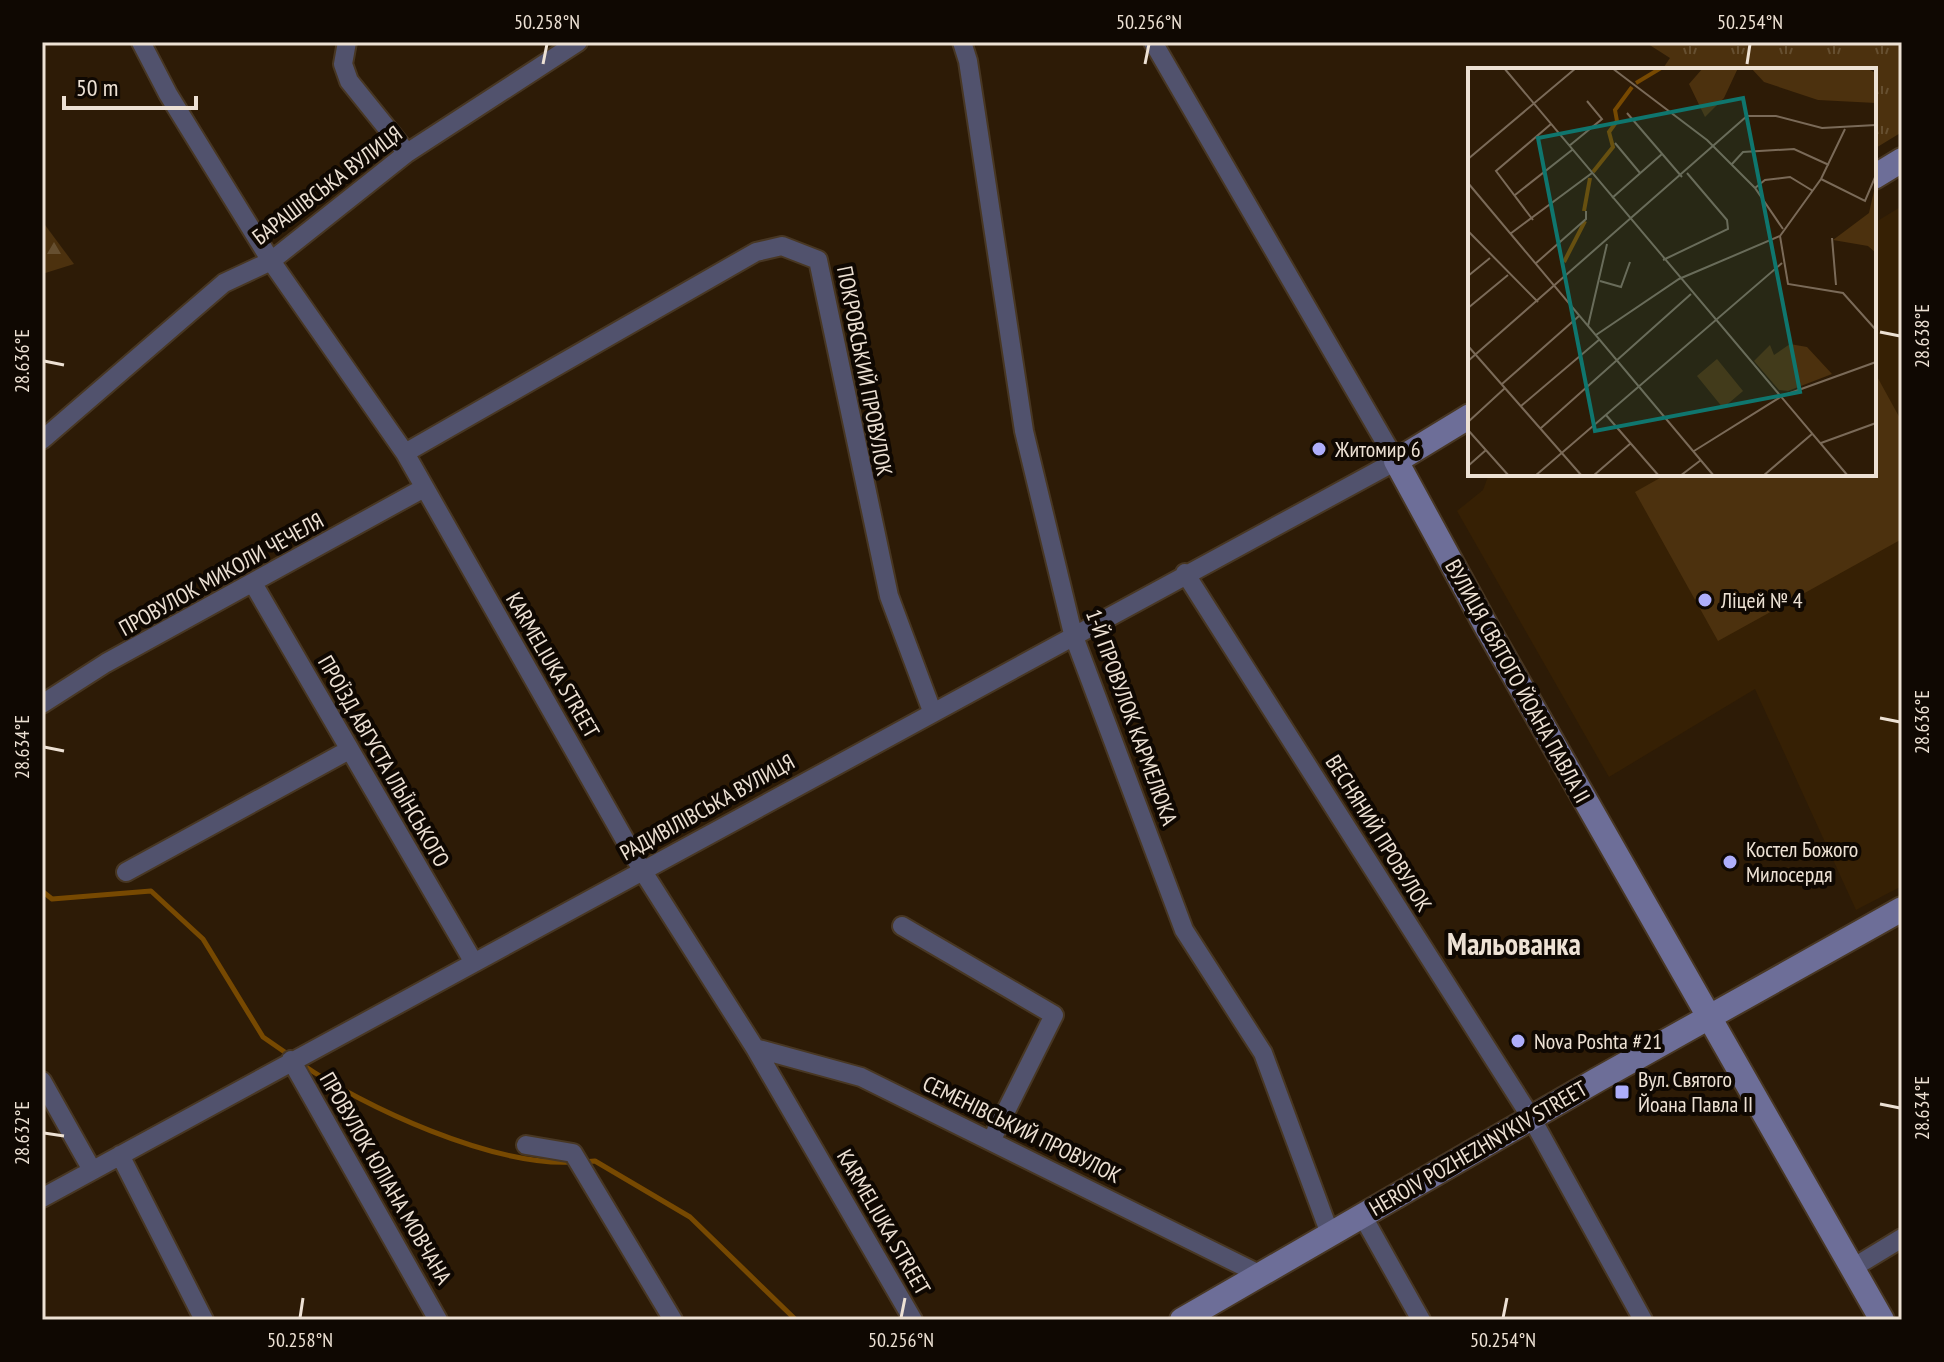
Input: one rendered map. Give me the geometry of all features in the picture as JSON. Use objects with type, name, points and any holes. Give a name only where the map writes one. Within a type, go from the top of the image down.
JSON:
[{"type":"street","name":"KARMELIUKA STREET","points":[[141,42],[168,94],[271,261],[405,453],[642,870],[755,1048],[913,1320]]},
{"type":"street","points":[[347,42],[343,64],[349,81],[407,153]]},
{"type":"street","name":"БАРАШІВСЬКА ВУЛИЦЯ","points":[[42,440],[224,283],[271,261],[407,153],[578,42]]},
{"type":"street","name":"1-Й ПРОВУЛОК КАРМЕЛЮКА","points":[[962,42],[968,61],[1024,431],[1073,634],[1184,930],[1263,1053],[1330,1234]]},
{"type":"street","name":"ВУЛИЦЯ СВЯТОГО ЙОАНА ПАВЛА II","points":[[1153,42],[1396,461],[1882,1320]]},
{"type":"street","points":[[1876,176],[1902,160]]},
{"type":"street","name":"ПОКРОВСЬКИЙ ПРОВУЛОК","points":[[405,453],[756,252],[782,246],[818,260],[889,596],[932,711]]},
{"type":"street","points":[[1396,461],[1468,417]]},
{"type":"street","name":"РАДИВІЛІВСЬКА ВУЛИЦЯ","points":[[42,1198],[1185,573],[1396,461]]},
{"type":"street","name":"ПРОВУЛОК МИКОЛИ ЧЕЧЕЛЯ","points":[[42,704],[106,663],[254,585],[424,488]]},
{"type":"street","name":"ВЕСНЯНИЙ ПРОВУЛОК","points":[[1185,573],[1532,1119],[1643,1320]]},
{"type":"street","name":"ПРОЇЗД АВГУСТА ІЛЬЇНСЬКОГО","points":[[254,585],[473,961]]},
{"type":"street","points":[[126,872],[349,750]]},
{"type":"street","name":"HEROIV POZHEZHNYKIV STREET","points":[[1186,1319],[1709,1016],[1902,909]]},
{"type":"street","points":[[902,926],[1054,1015],[992,1139]]},
{"type":"street","name":"СЕМЕНІВСЬКИЙ ПРОВУЛОК","points":[[755,1048],[861,1077],[992,1139],[1259,1274]]},
{"type":"street","name":"ПРОВУЛОК ЮЛІАНА МОВЧАНА","points":[[291,1060],[438,1320]]},
{"type":"street","points":[[42,1081],[92,1170]]},
{"type":"street","points":[[526,1145],[573,1153],[673,1320]]},
{"type":"street","points":[[120,1155],[204,1320]]},
{"type":"street","points":[[1362,1215],[1421,1320]]},
{"type":"street","points":[[1851,1269],[1902,1238]]},
{"type":"shaded area","name":"Ліцей № 4","points":[[1902,206],[1902,886],[1856,910],[1755,689],[1609,777],[1457,511],[1483,490],[1488,476],[1876,476],[1876,222]]},
{"type":"green space","points":[[1645,42],[1902,42],[1902,132],[1876,148],[1876,68],[1663,68],[1670,58]]},
{"type":"green space","points":[[42,221],[74,264],[42,274]]},
{"type":"green space","points":[[1876,375],[1902,422],[1902,539],[1718,641],[1635,492],[1663,476],[1876,476]]},
{"type":"waterway","points":[[42,891],[52,899],[151,891],[203,939],[263,1037],[289,1055]]},
{"type":"waterway","points":[[300,1063],[359,1098],[431,1131],[505,1155],[572,1162]]},
{"type":"waterway","points":[[582,1162],[595,1161],[690,1217],[796,1320]]},
{"type":"place","name":"Житомир 6","points":[[1319,449]]},
{"type":"place","name":"Ліцей № 4","points":[[1705,600]]},
{"type":"place","name":"Костел Божого Милосердя","points":[[1730,862]]},
{"type":"place","name":"Nova Poshta #21","points":[[1518,1041]]},
{"type":"place","name":"Вул. Святого Йоана Павла ІІ","points":[[1622,1092]]},
{"type":"district","name":"Мальованка","points":[[1514,943]]}]
